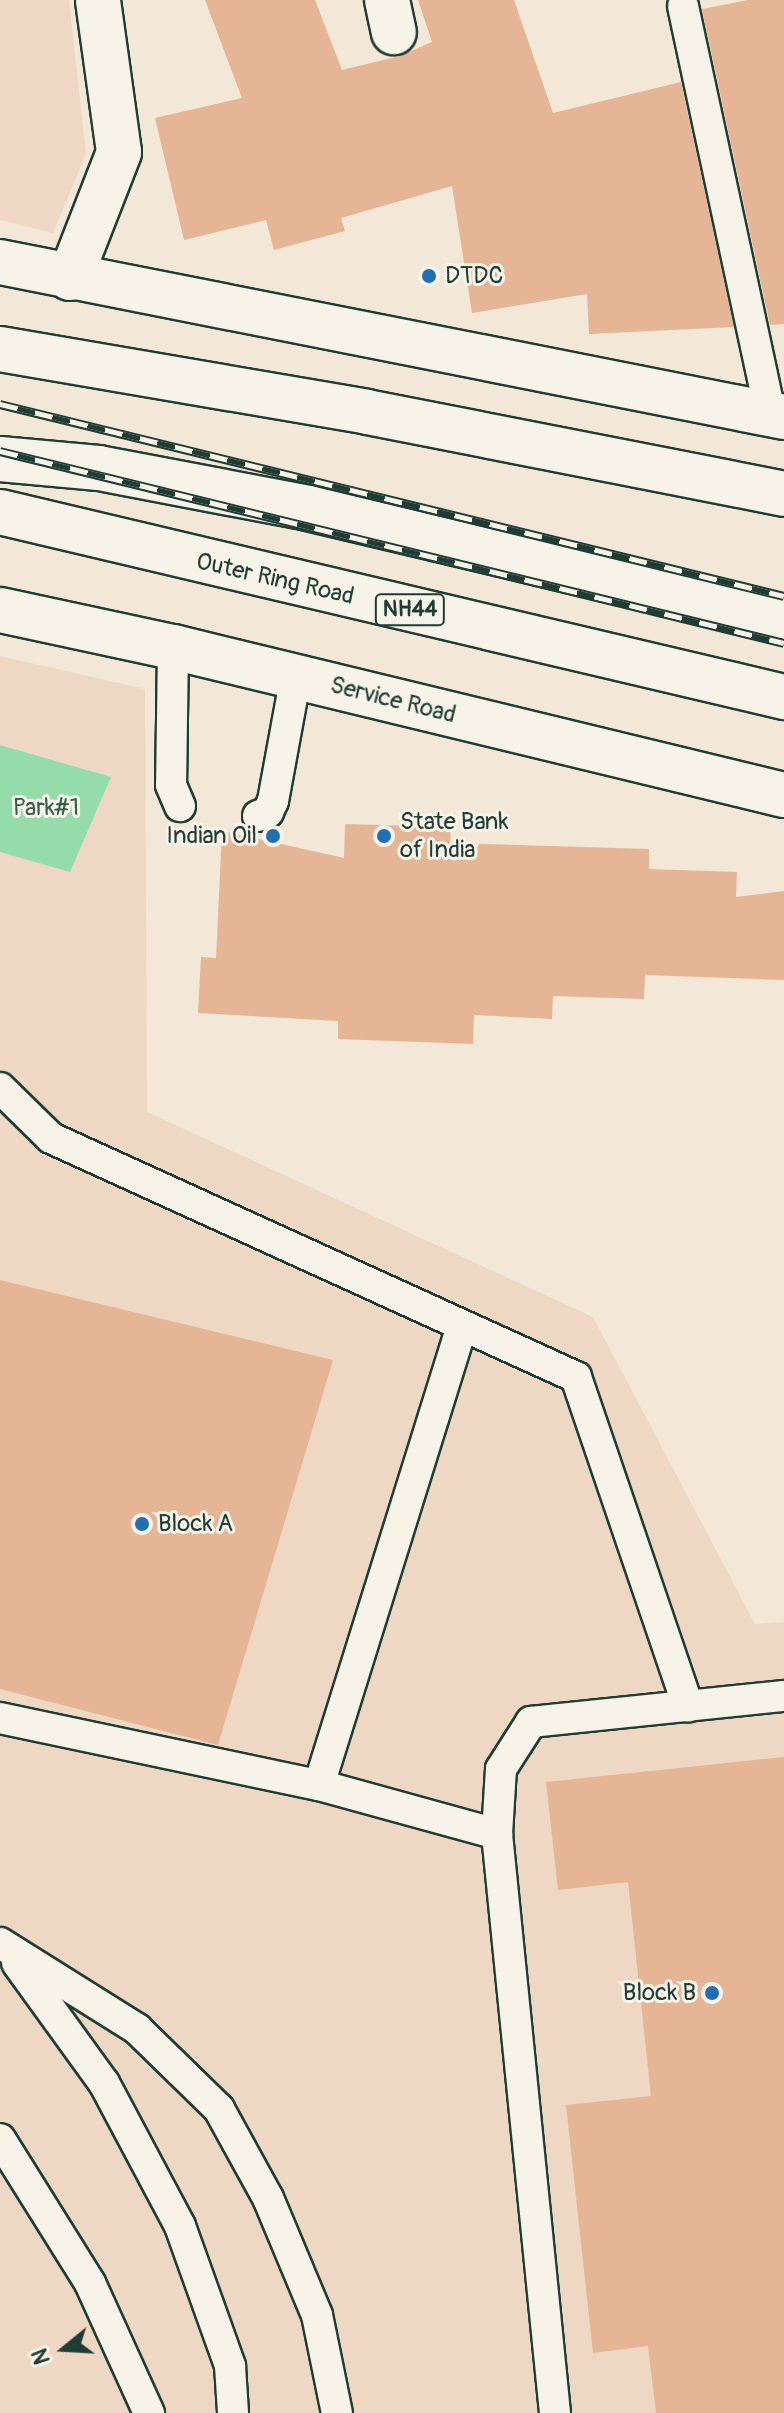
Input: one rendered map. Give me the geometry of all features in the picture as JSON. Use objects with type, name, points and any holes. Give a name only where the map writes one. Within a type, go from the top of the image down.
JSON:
[{"type":"main road","points":[[70,278],[119,152],[98,0]]},
{"type":"main road","points":[[0,262],[778,416]]},
{"type":"main road","points":[[0,349],[367,412],[784,494]]},
{"type":"main road","points":[[0,459],[99,468],[308,508],[784,621]]},
{"type":"main road","name":"Outer Ring Road","points":[[0,512],[784,697]]},
{"type":"main road","name":"Service Road","points":[[0,610],[296,676],[784,795]]},
{"type":"lane","points":[[683,6],[778,416]]},
{"type":"lane","points":[[173,647],[171,785],[180,806]]},
{"type":"lane","points":[[258,816],[268,812],[273,801],[296,676]]},
{"type":"lane","points":[[0,1088],[51,1138],[461,1329],[576,1377],[688,1706]]},
{"type":"lane","points":[[319,1785],[461,1329]]},
{"type":"lane","points":[[555,2413],[497,1834],[501,1769],[531,1722],[784,1696]]},
{"type":"lane","points":[[0,1718],[319,1785],[497,1834]]},
{"type":"lane","points":[[0,1943],[80,2047],[147,2159],[208,2296],[230,2366],[233,2413]]},
{"type":"lane","points":[[0,1943],[137,2029],[219,2109],[268,2198],[317,2315],[337,2413]]},
{"type":"lane","points":[[0,2139],[90,2283],[149,2413]]},
{"type":"shaded area","points":[[0,0],[69,0],[86,154],[53,233],[0,220]]},
{"type":"shaded area","points":[[0,656],[145,689],[147,1112],[593,1317],[755,1624],[784,1622],[784,2413],[0,2413]]},
{"type":"green space","name":"Park#1","points":[[0,745],[111,777],[70,872],[0,852]]},
{"type":"building","points":[[205,0],[315,0],[342,70],[400,56],[432,42],[418,0],[514,0],[553,113],[681,82],[734,327],[589,334],[587,294],[472,313],[452,186],[341,218],[345,231],[274,250],[266,220],[184,240],[155,118],[242,98]]},
{"type":"building","points":[[748,0],[784,0],[784,324],[770,325],[702,9]]},
{"type":"building","points":[[345,824],[451,827],[450,843],[649,849],[649,869],[737,872],[736,897],[784,891],[784,980],[645,975],[644,999],[553,996],[552,1019],[474,1015],[473,1044],[338,1039],[338,1021],[198,1013],[201,957],[216,958],[222,831],[344,858]]},
{"type":"building","name":"Block A","points":[[0,1280],[333,1360],[218,1745],[0,1689]]},
{"type":"building","name":"Block B","points":[[784,1757],[784,2413],[656,2413],[648,2346],[593,2353],[566,2105],[651,2096],[628,1882],[558,1890],[546,1782]]},
{"type":"railway","points":[[0,404],[784,596]]},
{"type":"railway","points":[[0,451],[784,643]]},
{"type":"place","name":"DTDC","points":[[429,276]]},
{"type":"place","name":"Indian Oil","points":[[273,836]]},
{"type":"place","name":"State Bank of India","points":[[384,836]]},
{"type":"place","name":"Block A","points":[[142,1524]]},
{"type":"place","name":"Block B","points":[[712,1993]]}]
